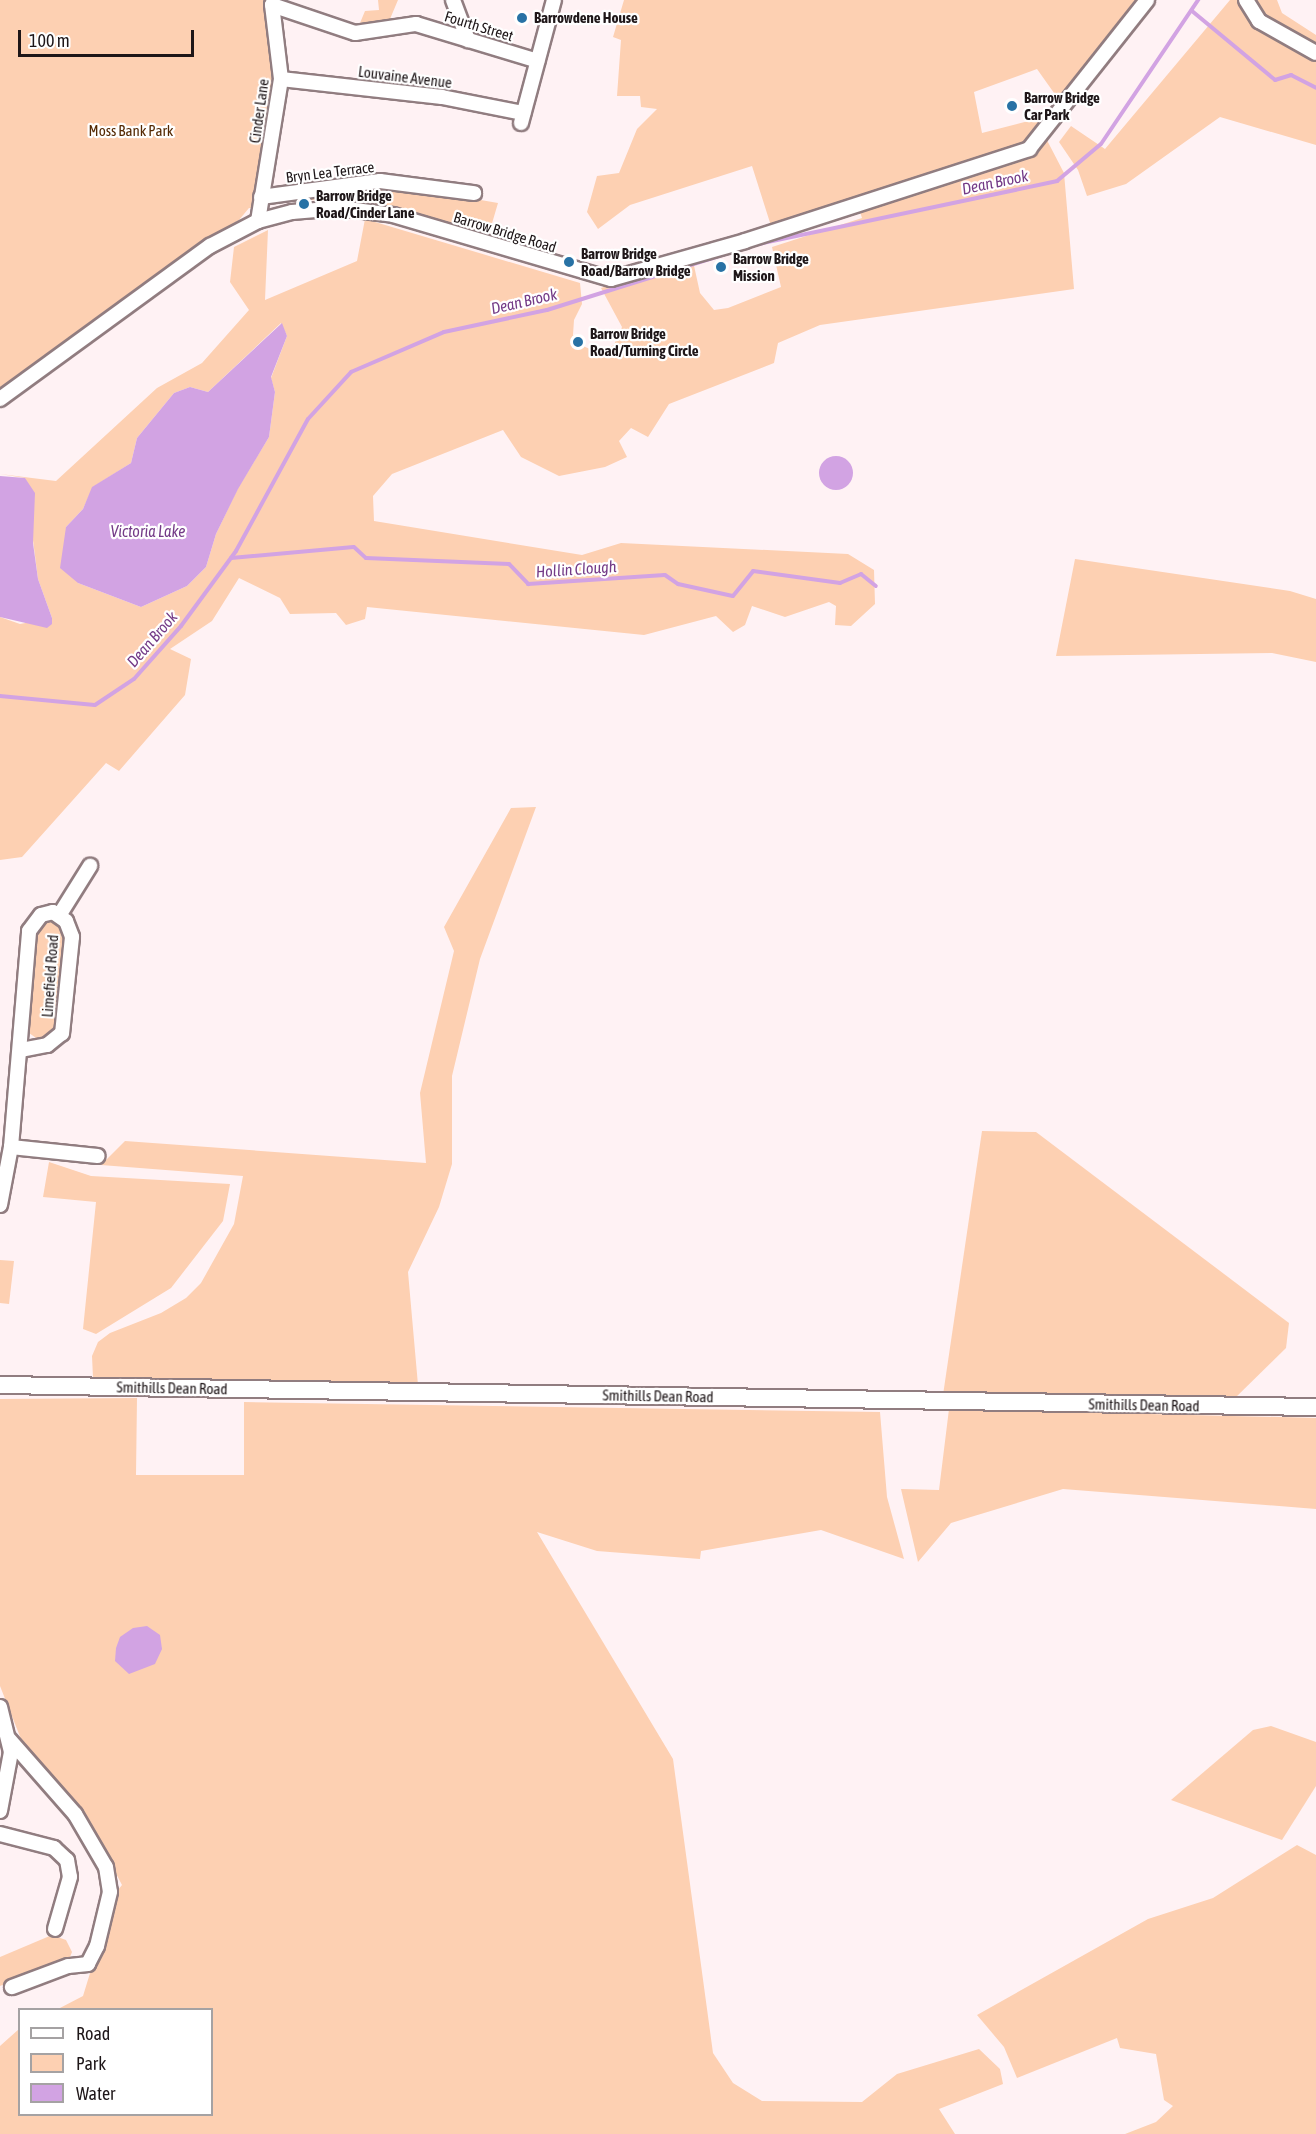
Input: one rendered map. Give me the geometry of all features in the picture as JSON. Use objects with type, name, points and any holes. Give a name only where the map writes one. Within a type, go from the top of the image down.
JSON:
[{"type":"street","points":[[453,0],[468,40]]},
{"type":"street","points":[[538,61],[554,0]]},
{"type":"street","name":"Barrow Bridge Road","points":[[0,399],[185,263],[258,221],[316,209],[365,210],[600,278],[629,275],[1029,149],[1147,0]]},
{"type":"street","points":[[1246,0],[1259,21],[1316,53]]},
{"type":"street","name":"Fourth Street","points":[[272,5],[355,33],[416,24],[538,61]]},
{"type":"street","name":"Cinder Lane","points":[[258,221],[281,79],[272,5]]},
{"type":"street","name":"Louvaine Avenue","points":[[281,79],[442,97],[522,118],[538,61]]},
{"type":"street","name":"Bryn Lea Terrace","points":[[261,197],[380,181],[474,193]]},
{"type":"street","name":"Limefield Road","points":[[60,914],[90,867]]},
{"type":"street","name":"Limefield Road","points":[[21,1050],[47,1045],[62,1033],[72,937],[60,914]]},
{"type":"street","name":"Limefield Road","points":[[0,1205],[10,1147],[21,1050],[29,931],[41,915],[60,914]]},
{"type":"street","points":[[10,1147],[98,1156]]},
{"type":"street","name":"Smithills Dean Road","points":[[0,1385],[1316,1407]]},
{"type":"street","points":[[0,1707],[9,1739],[11,1761],[0,1811]]},
{"type":"street","points":[[9,1739],[75,1814],[106,1867],[110,1883],[97,1946],[92,1959],[83,1970],[68,1966],[12,1987]]},
{"type":"street","points":[[0,1834],[54,1848],[67,1860],[70,1877],[55,1929]]},
{"type":"green space","name":"Moss Bank Park","points":[[0,0],[275,0],[281,79],[259,209],[249,208],[239,220],[190,250],[0,393]]},
{"type":"green space","points":[[378,0],[398,0],[390,19],[360,23],[365,11],[379,10]]},
{"type":"green space","points":[[624,0],[1139,0],[1059,100],[1037,69],[974,92],[982,133],[1036,119],[1064,173],[1074,289],[820,325],[778,343],[774,363],[669,404],[648,437],[631,428],[619,441],[627,457],[605,467],[559,476],[521,457],[503,430],[392,474],[373,496],[374,521],[582,555],[621,543],[848,554],[874,570],[875,604],[851,626],[835,625],[836,606],[829,602],[785,617],[752,606],[745,625],[733,632],[716,616],[644,635],[367,607],[365,619],[346,625],[336,613],[290,614],[280,598],[239,578],[212,621],[170,649],[191,659],[185,695],[119,771],[106,763],[22,857],[0,860],[0,617],[20,624],[52,618],[38,579],[25,478],[0,474],[56,481],[157,388],[202,363],[249,310],[230,282],[234,247],[268,230],[265,300],[357,261],[365,219],[580,283],[582,304],[574,320],[573,335],[583,346],[599,353],[614,345],[622,327],[601,288],[693,261],[700,293],[714,310],[728,308],[781,287],[772,247],[862,218],[855,196],[772,229],[752,166],[630,205],[598,229],[587,212],[597,176],[619,173],[637,129],[657,109],[641,107],[640,96],[617,96],[621,40],[613,37]],"holes":[[[281,323],[287,336],[271,378],[275,392],[269,437],[238,488],[216,534],[206,567],[187,586],[141,607],[78,583],[66,527],[83,509],[93,487],[131,463],[137,438],[174,393],[190,387],[208,392]]]},
{"type":"green space","points":[[1230,0],[1277,0],[1282,13],[1316,35],[1316,145],[1220,117],[1126,184],[1087,196],[1078,170],[1059,142],[1071,126],[1105,149]]},
{"type":"green space","points":[[400,186],[498,203],[488,237],[368,205],[299,199],[355,189]]},
{"type":"green space","points":[[1075,559],[1290,591],[1316,599],[1316,662],[1272,653],[1056,656]]},
{"type":"green space","points":[[536,807],[480,959],[452,1076],[452,1164],[439,1207],[408,1272],[418,1385],[93,1378],[92,1356],[98,1342],[110,1333],[161,1313],[186,1298],[201,1283],[234,1224],[243,1176],[101,1165],[125,1141],[426,1163],[420,1093],[454,951],[444,927],[511,808]]},
{"type":"green space","points":[[50,918],[60,921],[66,934],[58,1029],[51,1038],[39,1040],[29,1033],[27,1024],[36,932],[41,922]]},
{"type":"green space","points":[[982,1131],[1036,1132],[1289,1323],[1286,1348],[1233,1400],[943,1395]]},
{"type":"green space","points":[[49,1162],[91,1176],[230,1184],[223,1221],[171,1288],[96,1334],[83,1329],[96,1202],[43,1197]]},
{"type":"green space","points":[[0,1260],[14,1261],[9,1304],[0,1303]]},
{"type":"green space","points":[[137,1398],[136,1475],[244,1475],[244,1402],[880,1412],[887,1497],[904,1559],[821,1530],[701,1551],[700,1559],[597,1551],[537,1532],[673,1759],[713,2053],[733,2083],[762,2101],[862,2102],[897,2074],[979,2049],[1000,2069],[1003,2084],[939,2109],[955,2134],[0,2134],[0,2046],[18,2030],[18,2116],[213,2116],[213,2008],[60,2008],[83,1996],[114,1895],[122,1885],[97,1837],[21,1739],[0,1686],[0,1399]]},
{"type":"green space","points":[[949,1409],[1316,1418],[1316,1509],[1063,1489],[951,1523],[918,1562],[901,1489],[939,1490]]},
{"type":"green space","points":[[1271,1726],[1316,1742],[1316,1786],[1282,1840],[1171,1800],[1253,1730]]},
{"type":"green space","points":[[1297,1845],[1316,1855],[1316,2134],[1125,2134],[1156,2122],[1173,2106],[1164,2100],[1156,2054],[1120,2048],[1117,2038],[1017,2078],[1004,2047],[977,2015],[1148,1919],[1213,1898]]},
{"type":"green space","points":[[52,1935],[66,1940],[72,1952],[70,1957],[0,1986],[0,1957]]},
{"type":"water","name":"Victoria Lake","points":[[282,323],[287,336],[271,377],[275,392],[269,437],[238,489],[216,534],[206,567],[187,586],[141,607],[78,583],[60,568],[66,527],[83,509],[92,487],[131,463],[137,438],[174,393],[190,387],[208,392]]},
{"type":"water","points":[[836,456],[848,461],[853,473],[848,485],[836,490],[824,485],[819,473],[824,461]]},
{"type":"water","points":[[0,476],[25,478],[35,493],[33,543],[38,579],[52,618],[52,624],[47,628],[0,617]]},
{"type":"water","points":[[147,1626],[160,1635],[162,1649],[155,1664],[129,1674],[115,1661],[120,1637],[133,1628]]},
{"type":"waterway","name":"Dean Brook","points":[[0,696],[95,705],[134,679],[181,626],[236,551],[308,419],[351,372],[444,332],[547,310],[754,245],[1057,181],[1101,144],[1198,0]]},
{"type":"waterway","points":[[1192,11],[1275,80],[1291,75],[1316,88]]},
{"type":"waterway","name":"Hollin Clough","points":[[231,558],[354,547],[366,558],[509,564],[528,584],[665,575],[678,584],[733,596],[753,571],[840,583],[861,574],[876,586]]},
{"type":"place","name":"Barrowdene House","points":[[522,18]]},
{"type":"place","name":"Barrow Bridge Car Park","points":[[1012,106]]},
{"type":"place","name":"Barrow Bridge Road/Cinder Lane","points":[[304,204]]},
{"type":"place","name":"Barrow Bridge Road/Barrow Bridge","points":[[569,262]]},
{"type":"place","name":"Barrow Bridge Mission","points":[[721,267]]},
{"type":"place","name":"Barrow Bridge Road/Turning Circle","points":[[578,342]]}]
